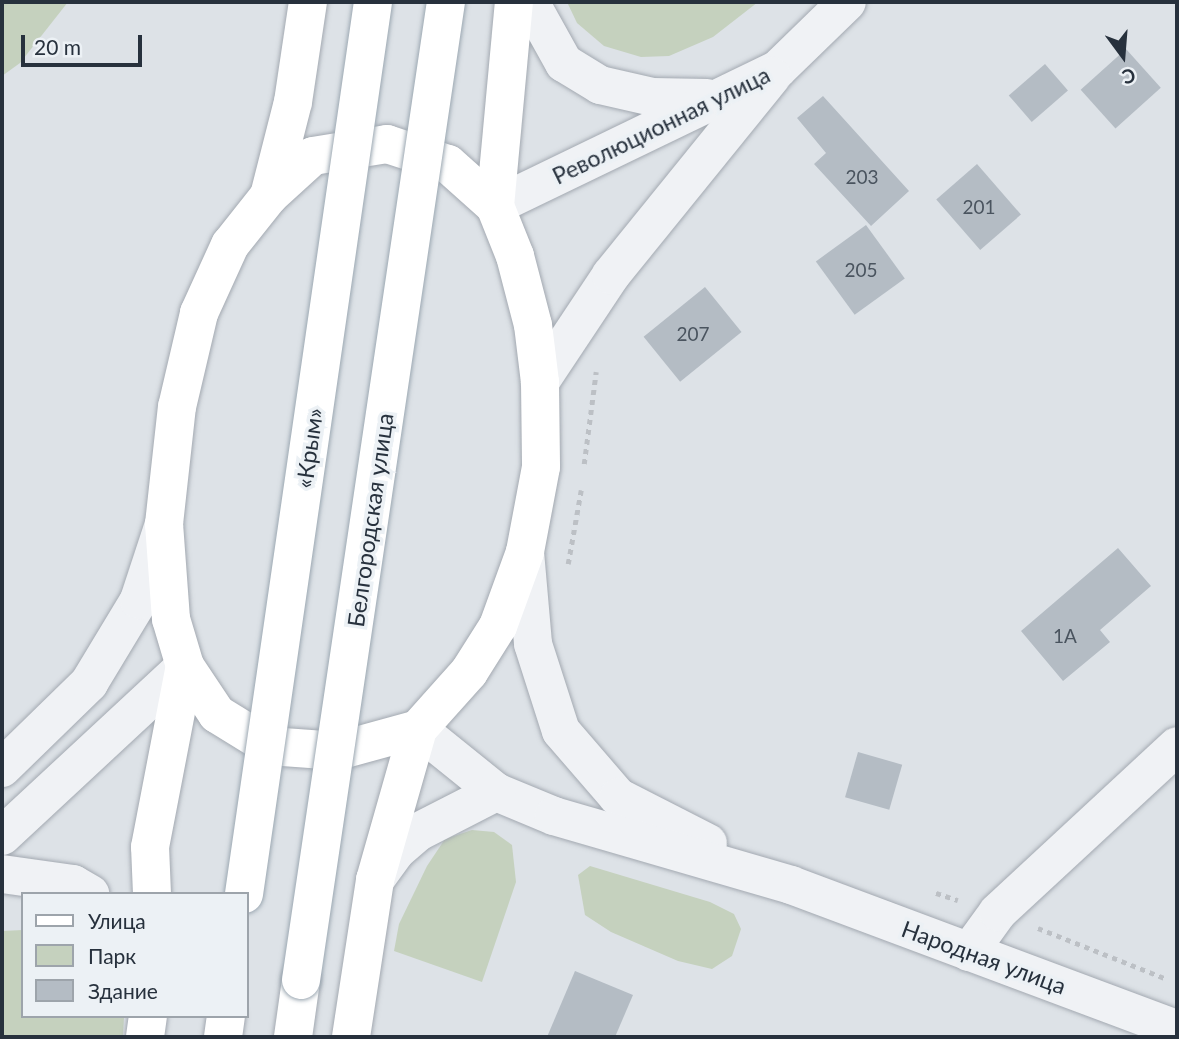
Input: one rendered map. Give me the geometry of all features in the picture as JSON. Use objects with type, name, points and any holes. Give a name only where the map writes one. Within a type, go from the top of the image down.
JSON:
[{"type":"main road","points":[[269,196],[293,102],[308,2]]},
{"type":"main road","name":"«Крым»","points":[[244,892],[373,2]]},
{"type":"main road","name":"Белгородская улица","points":[[293,1037],[446,2]]},
{"type":"main road","points":[[351,1037],[375,880],[418,729],[469,672],[498,626],[525,552],[541,467],[540,382],[533,325],[495,205],[514,2]]},
{"type":"main road","points":[[418,729],[338,751],[269,746],[216,714],[184,666],[171,619],[164,524],[177,407],[199,313],[230,245],[269,196],[313,156],[387,144],[448,164],[495,205]]},
{"type":"main road","points":[[152,892],[150,847],[184,666]]},
{"type":"main road","points":[[145,1037],[148,1018]]},
{"type":"main road","points":[[223,1037],[226,1018]]},
{"type":"street","points":[[530,2],[564,63],[600,85],[653,97],[716,98]]},
{"type":"street","name":"Революционная улица","points":[[495,205],[778,69],[847,2]]},
{"type":"street","points":[[540,382],[611,275],[778,69]]},
{"type":"street","points":[[2,768],[89,682],[139,600],[164,524]]},
{"type":"street","points":[[525,552],[533,644],[561,730],[618,797],[791,885]]},
{"type":"street","points":[[2,836],[184,666]]},
{"type":"street","points":[[418,729],[496,792],[554,816],[791,885]]},
{"type":"street","points":[[968,952],[998,912],[1177,746]]},
{"type":"street","points":[[375,880],[395,852],[418,832],[496,792]]},
{"type":"street","points":[[2,874],[73,884],[86,892]]},
{"type":"street","name":"Народная улица","points":[[791,885],[1177,1029]]},
{"type":"path","points":[[567,569],[574,543],[597,370]]},
{"type":"green space","points":[[2,2],[68,2],[20,63],[2,76]]},
{"type":"green space","points":[[567,2],[758,2],[713,37],[669,56],[641,57],[604,46],[577,23]]},
{"type":"green space","points":[[472,830],[494,832],[512,845],[516,882],[482,982],[394,951],[399,924],[427,866],[445,839]]},
{"type":"green space","points":[[590,866],[710,902],[734,914],[741,929],[732,956],[712,969],[678,961],[611,932],[585,915],[578,875]]},
{"type":"green space","points":[[21,930],[21,1018],[124,1018],[123,1037],[2,1037],[2,931]]},
{"type":"building","points":[[1126,49],[1161,88],[1115,128],[1081,90]]},
{"type":"building","points":[[1045,64],[1068,90],[1032,122],[1009,95]]},
{"type":"building","points":[[823,96],[909,191],[871,226],[814,164],[826,153],[797,118]]},
{"type":"building","points":[[977,164],[1021,215],[980,250],[936,199]]},
{"type":"building","points":[[866,225],[905,278],[855,315],[816,261]]},
{"type":"building","points":[[705,287],[742,332],[680,382],[644,337]]},
{"type":"building","points":[[1118,548],[1151,586],[1100,630],[1110,642],[1063,681],[1021,631]]},
{"type":"building","points":[[858,752],[902,765],[889,810],[845,797]]},
{"type":"building","points":[[575,971],[633,995],[615,1037],[547,1037]]}]
